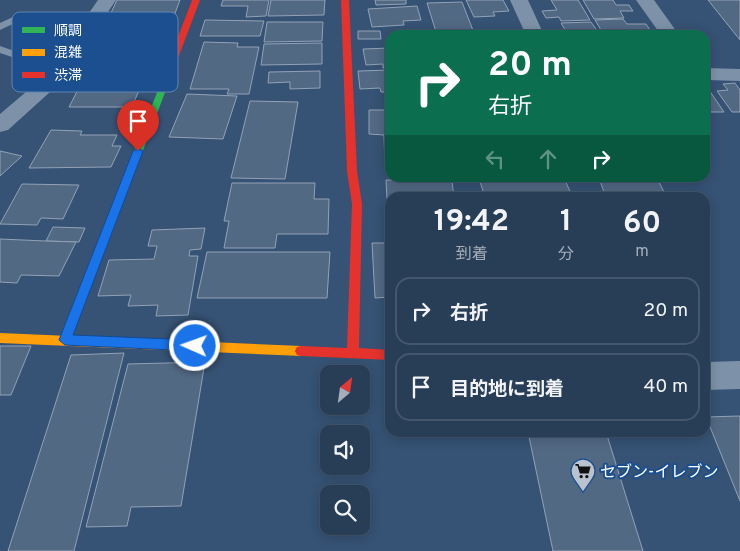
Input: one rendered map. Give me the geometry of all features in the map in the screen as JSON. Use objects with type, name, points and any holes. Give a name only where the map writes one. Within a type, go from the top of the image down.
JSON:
[{"type":"street","points":[[98,12],[106,0]]},
{"type":"street","points":[[178,49],[196,0]]},
{"type":"street","points":[[345,0],[352,171],[357,204],[365,358]]},
{"type":"street","points":[[518,0],[533,30]]},
{"type":"street","points":[[651,3],[667,30]]},
{"type":"street","points":[[710,74],[740,75]]},
{"type":"street","points":[[0,126],[39,92]]},
{"type":"street","points":[[65,340],[161,92]]},
{"type":"street","points":[[0,338],[65,340],[230,355],[365,358],[385,356]]},
{"type":"street","points":[[710,376],[740,375]]},
{"type":"lane","points":[[0,27],[12,21]]},
{"type":"lane","points":[[0,49],[12,54]]},
{"type":"lane","points":[[117,205],[133,205]]},
{"type":"building","points":[[117,0],[180,0],[176,12],[111,12]]},
{"type":"building","points":[[223,0],[269,0],[266,16],[246,17],[248,6],[221,6]]},
{"type":"building","points":[[271,0],[325,0],[324,15],[268,16]]},
{"type":"building","points":[[375,0],[406,0],[406,4],[376,5]]},
{"type":"building","points":[[466,0],[503,0],[509,11],[493,12],[495,16],[474,17]]},
{"type":"building","points":[[551,0],[578,0],[590,20],[561,21],[559,17],[546,18],[542,11],[557,10]]},
{"type":"building","points":[[583,0],[613,0],[616,5],[629,5],[633,11],[620,11],[624,18],[594,19]]},
{"type":"building","points":[[708,0],[740,0],[740,40]]},
{"type":"building","points":[[462,2],[473,30],[435,30],[427,3]]},
{"type":"building","points":[[417,6],[421,20],[403,21],[404,25],[372,27],[368,9]]},
{"type":"building","points":[[623,19],[627,24],[646,24],[650,30],[601,30],[595,20]]},
{"type":"building","points":[[205,20],[264,21],[260,36],[200,36]]},
{"type":"building","points":[[267,22],[323,22],[322,41],[264,42]]},
{"type":"building","points":[[591,22],[597,30],[565,30],[561,23]]},
{"type":"building","points":[[358,31],[380,31],[381,39],[358,39]]},
{"type":"building","points":[[204,42],[238,43],[237,47],[259,47],[249,94],[227,94],[229,89],[190,89]]},
{"type":"building","points":[[322,43],[322,64],[261,65],[264,44]]},
{"type":"building","points":[[385,48],[385,68],[383,68],[383,64],[366,65],[363,49]]},
{"type":"building","points":[[385,70],[385,92],[381,92],[380,88],[360,89],[358,71]]},
{"type":"building","points":[[320,71],[320,88],[290,89],[290,82],[268,83],[269,72]]},
{"type":"building","points":[[735,83],[740,90],[740,112],[732,112],[717,91],[728,90],[723,84]]},
{"type":"building","points":[[710,91],[724,112],[710,112]]},
{"type":"building","points":[[77,92],[138,92],[132,107],[69,107]]},
{"type":"building","points":[[187,94],[237,96],[223,139],[169,137]]},
{"type":"building","points":[[250,101],[298,102],[285,179],[231,178]]},
{"type":"building","points":[[369,110],[385,110],[385,167],[384,135],[369,134]]},
{"type":"building","points":[[51,130],[82,131],[80,135],[117,135],[112,146],[121,146],[111,167],[29,168]]},
{"type":"building","points":[[0,151],[22,156],[0,176]]},
{"type":"building","points":[[386,182],[452,182],[453,192],[387,192]]},
{"type":"building","points":[[480,182],[566,182],[570,192],[483,192]]},
{"type":"building","points":[[600,182],[659,182],[664,192],[604,192]]},
{"type":"building","points":[[232,183],[315,183],[314,199],[329,199],[328,234],[277,234],[275,248],[224,248],[229,221],[224,221]]},
{"type":"building","points":[[22,184],[79,185],[63,219],[41,218],[37,225],[0,224]]},
{"type":"building","points":[[53,227],[85,228],[79,242],[46,241]]},
{"type":"building","points":[[205,228],[201,249],[190,250],[189,256],[198,256],[188,315],[156,316],[158,305],[128,306],[131,295],[98,296],[109,260],[154,259],[157,246],[148,246],[152,230]]},
{"type":"building","points":[[0,239],[76,242],[59,276],[21,275],[17,283],[0,282]]},
{"type":"building","points":[[372,243],[385,243],[385,297],[375,298]]},
{"type":"building","points":[[207,252],[330,252],[327,298],[197,298]]},
{"type":"building","points":[[0,346],[31,346],[11,395],[0,395]]},
{"type":"building","points":[[124,353],[74,551],[8,551],[71,355]]},
{"type":"building","points":[[205,362],[181,506],[131,507],[127,526],[86,527],[128,364]]},
{"type":"building","points":[[740,416],[740,501],[710,427],[710,417]]},
{"type":"building","name":"セブン-イレブン","points":[[529,437],[608,437],[643,551],[553,551]]},
{"type":"traffic: fast","points":[[65,340],[161,92]]},
{"type":"traffic: slow","points":[[0,338],[301,351]]},
{"type":"traffic: jam","points":[[178,48],[196,0]]},
{"type":"traffic: jam","points":[[345,0],[352,171],[357,204],[353,352]]},
{"type":"traffic: jam","points":[[301,351],[385,355]]},
{"type":"place","name":"セブン-イレブン","points":[[583,492]]},
{"type":"route","points":[[138,151],[65,340],[195,346]]}]
